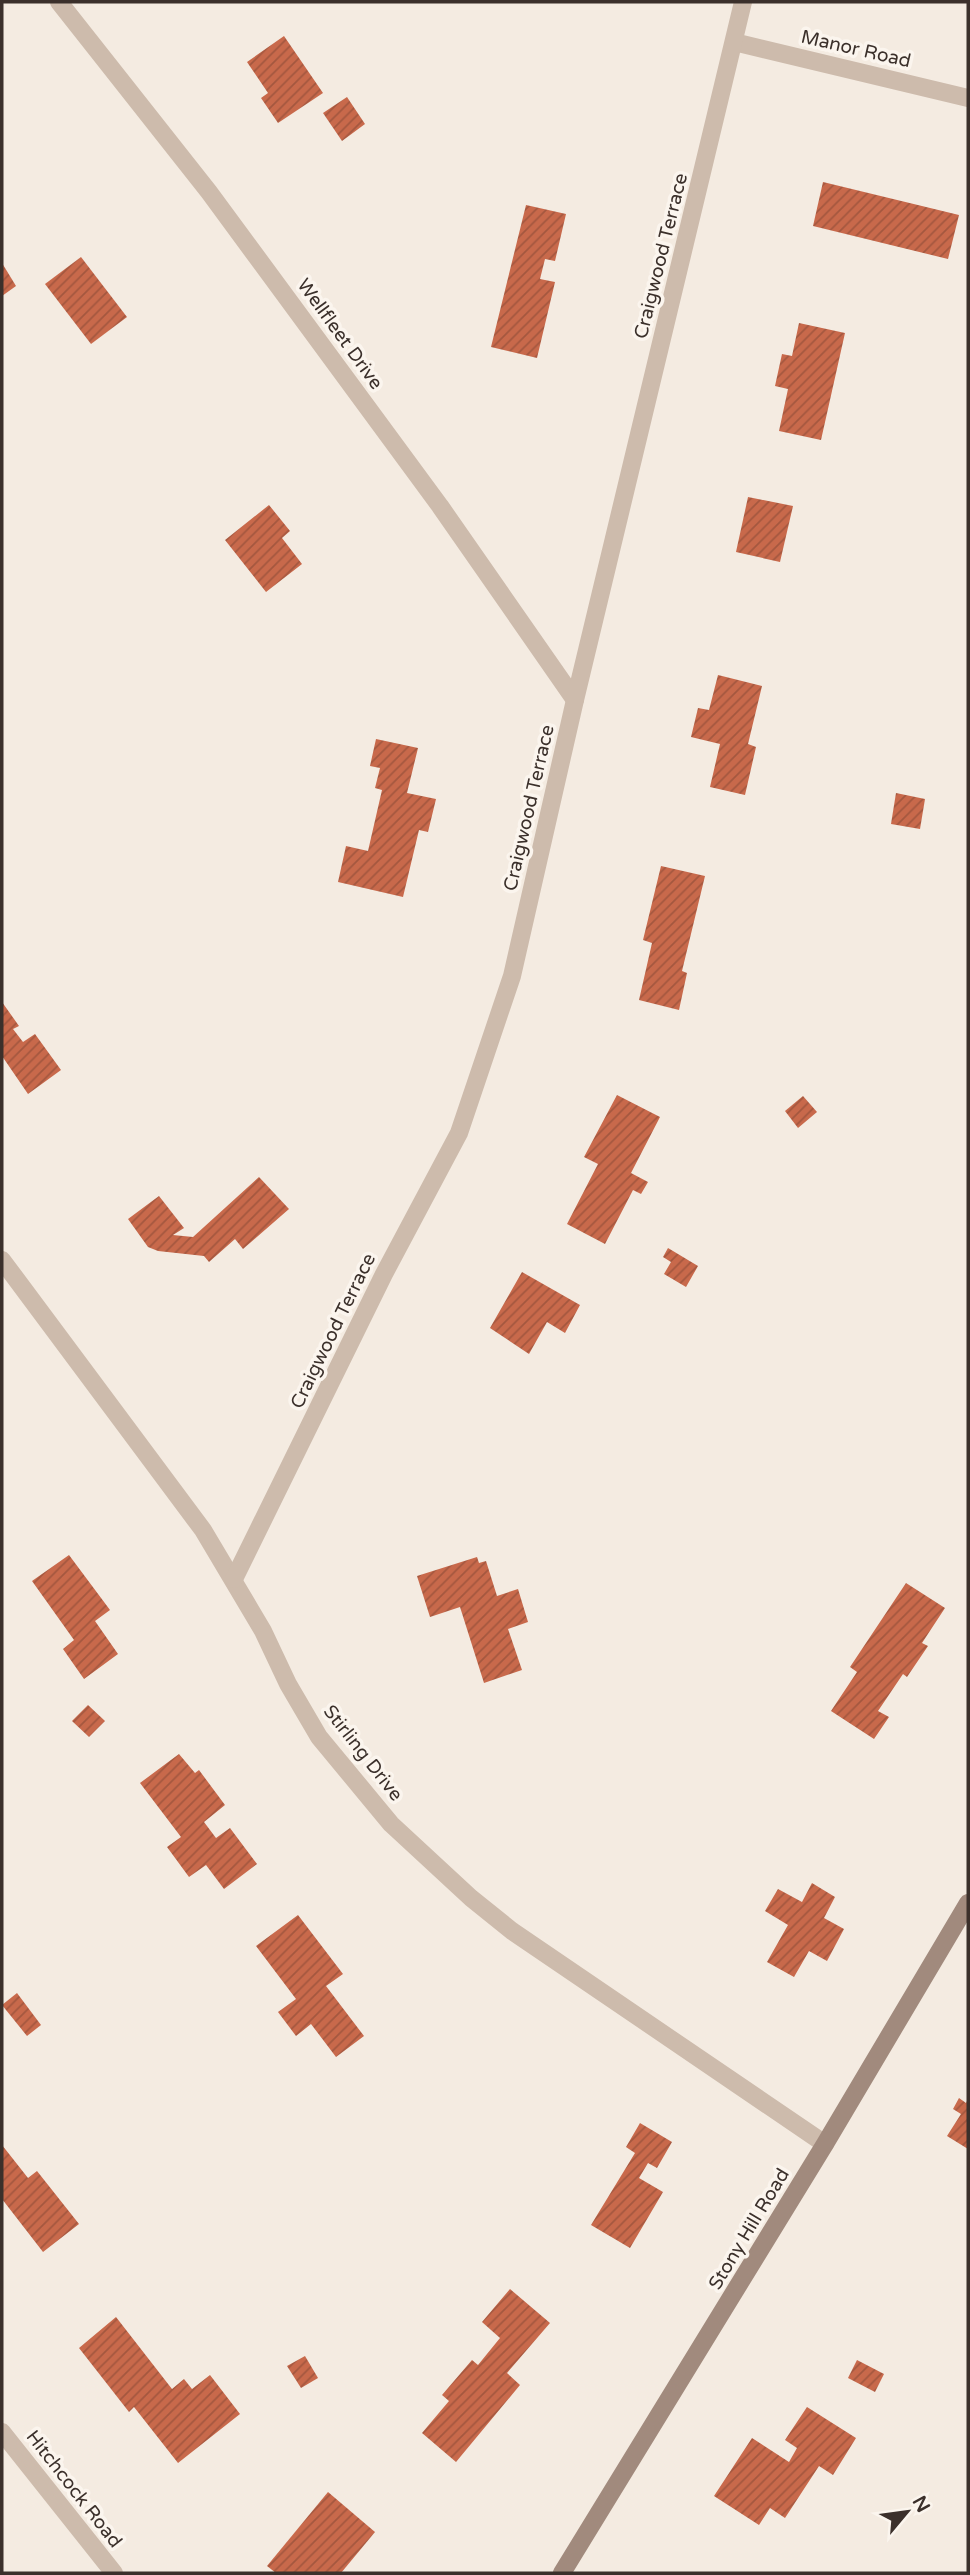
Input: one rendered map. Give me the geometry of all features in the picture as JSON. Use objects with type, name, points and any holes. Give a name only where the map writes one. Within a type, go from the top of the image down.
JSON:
[{"type":"main road","name":"Stony Hill Road","points":[[562,2573],[825,2144],[968,1903]]},
{"type":"street","name":"Wellfleet Drive","points":[[60,2],[209,192],[440,506],[576,700]]},
{"type":"street","name":"Craigwood Terrace","points":[[234,1579],[384,1274],[459,1133],[512,976],[743,2]]},
{"type":"street","name":"Manor Road","points":[[734,42],[968,98]]},
{"type":"street","name":"Stirling Drive","points":[[2,1260],[195,1519],[234,1579],[318,1737],[391,1824],[428,1860],[512,1931],[825,2144]]},
{"type":"street","name":"Hitchcock Road","points":[[2,2432],[114,2573]]},
{"type":"building","points":[[284,36],[323,93],[278,123],[261,98],[268,93],[247,62]]},
{"type":"building","points":[[347,97],[365,124],[342,141],[323,113]]},
{"type":"building","points":[[823,182],[959,215],[948,259],[813,226]]},
{"type":"building","points":[[526,205],[566,214],[555,261],[545,259],[540,279],[555,282],[537,358],[491,347]]},
{"type":"building","points":[[81,257],[127,317],[91,344],[45,284]]},
{"type":"building","points":[[2,263],[16,286],[2,296]]},
{"type":"building","points":[[799,323],[845,333],[821,440],[779,431],[788,389],[775,386],[782,354],[792,356]]},
{"type":"building","points":[[748,497],[793,506],[780,562],[736,552]]},
{"type":"building","points":[[269,505],[290,531],[282,538],[302,564],[266,592],[225,540]]},
{"type":"building","points":[[718,675],[762,686],[748,744],[756,747],[745,795],[710,787],[720,744],[691,737],[698,708],[709,710]]},
{"type":"building","points":[[376,739],[418,748],[407,793],[436,799],[428,832],[419,830],[403,897],[338,882],[346,846],[368,851],[382,790],[375,788],[380,768],[370,766]]},
{"type":"building","points":[[896,793],[925,799],[920,829],[891,824]]},
{"type":"building","points":[[661,866],[705,876],[682,971],[687,973],[679,1010],[639,1000],[652,943],[643,940]]},
{"type":"building","points":[[2,1002],[19,1026],[13,1029],[23,1042],[35,1034],[61,1070],[28,1094],[2,1056]]},
{"type":"building","points":[[617,1095],[660,1117],[631,1173],[648,1182],[641,1194],[633,1190],[605,1244],[567,1224],[598,1164],[584,1157]]},
{"type":"building","points":[[803,1096],[817,1112],[798,1128],[785,1111]]},
{"type":"building","points":[[259,1177],[289,1209],[243,1249],[235,1239],[209,1262],[204,1256],[158,1251],[148,1247],[128,1219],[159,1196],[184,1228],[173,1235],[193,1237]]},
{"type":"building","points":[[668,1248],[698,1266],[686,1287],[664,1274],[671,1262],[663,1257]]},
{"type":"building","points":[[522,1272],[580,1305],[565,1333],[547,1322],[529,1354],[490,1328]]},
{"type":"building","points":[[69,1555],[110,1610],[95,1621],[118,1654],[84,1679],[63,1649],[74,1640],[32,1581]]},
{"type":"building","points":[[477,1557],[479,1563],[486,1561],[497,1596],[518,1589],[528,1622],[508,1629],[522,1670],[484,1683],[460,1607],[430,1617],[417,1576]]},
{"type":"building","points":[[906,1583],[945,1608],[922,1643],[928,1646],[907,1677],[903,1674],[878,1711],[889,1717],[874,1739],[831,1711],[857,1672],[850,1667]]},
{"type":"building","points":[[88,1705],[105,1721],[89,1737],[72,1721]]},
{"type":"building","points":[[179,1754],[195,1773],[199,1770],[225,1805],[204,1822],[216,1838],[230,1828],[257,1864],[224,1889],[206,1865],[189,1877],[167,1847],[181,1837],[140,1783]]},
{"type":"building","points":[[812,1883],[835,1897],[824,1918],[844,1929],[827,1961],[809,1951],[794,1977],[767,1962],[788,1925],[765,1911],[778,1889],[802,1902]]},
{"type":"building","points":[[298,1915],[343,1974],[326,1986],[364,2036],[336,2057],[311,2024],[296,2036],[278,2012],[296,1999],[256,1946]]},
{"type":"building","points":[[17,1993],[41,2025],[27,2036],[2,2005]]},
{"type":"building","points":[[959,2098],[966,2103],[968,2099],[968,2149],[947,2136],[961,2114],[953,2109]]},
{"type":"building","points":[[640,2123],[672,2142],[657,2168],[648,2163],[639,2178],[663,2192],[630,2248],[591,2225],[635,2153],[626,2147]]},
{"type":"building","points":[[2,2145],[28,2178],[37,2171],[79,2224],[43,2252],[2,2199]]},
{"type":"building","points":[[510,2289],[550,2323],[507,2373],[520,2385],[456,2462],[422,2433],[449,2401],[442,2395],[472,2360],[478,2365],[500,2338],[482,2322]]},
{"type":"building","points":[[116,2317],[172,2389],[184,2379],[192,2389],[210,2375],[240,2414],[178,2463],[134,2407],[129,2412],[79,2348]]},
{"type":"building","points":[[305,2356],[318,2378],[301,2388],[287,2366]]},
{"type":"building","points":[[857,2360],[884,2374],[875,2392],[848,2378]]},
{"type":"building","points":[[807,2407],[856,2438],[833,2475],[819,2466],[785,2518],[770,2508],[759,2525],[714,2496],[752,2438],[789,2462],[797,2448],[785,2440]]},
{"type":"building","points":[[328,2492],[375,2532],[341,2573],[276,2573],[267,2566]]}]
